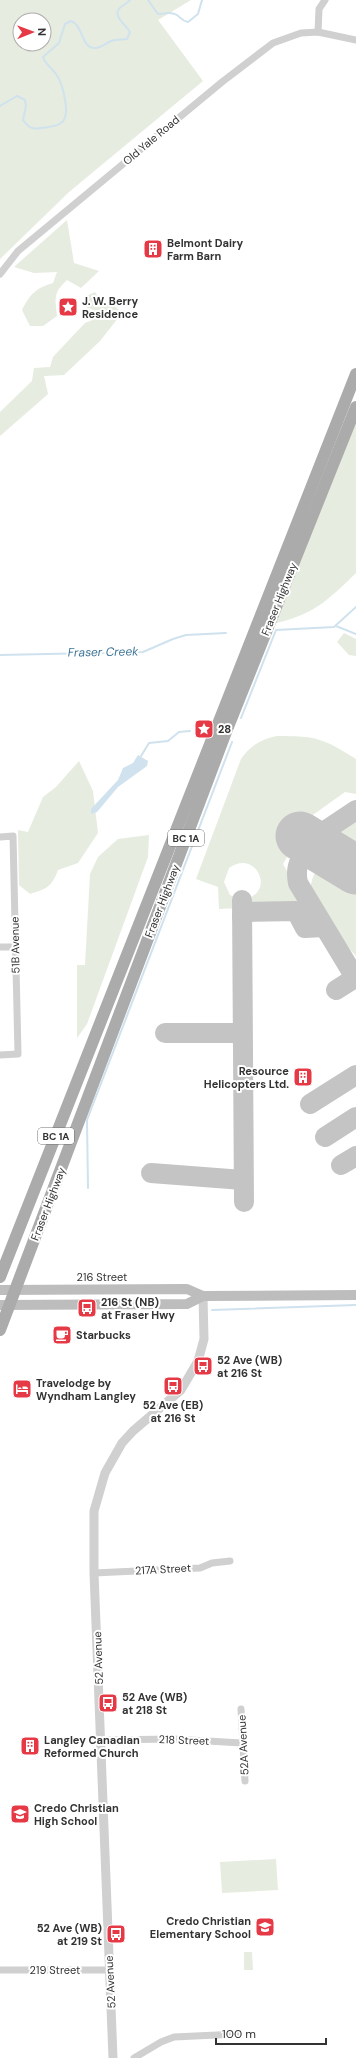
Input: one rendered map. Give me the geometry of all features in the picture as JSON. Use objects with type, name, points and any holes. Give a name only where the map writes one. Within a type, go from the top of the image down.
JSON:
[{"type":"main road","name":"Fraser Highway","points":[[0,1276],[356,374]]},
{"type":"main road","name":"Fraser Highway","points":[[0,1330],[5,1304],[15,1290],[226,732],[356,406]]},
{"type":"main road","name":"216 Street","points":[[0,1290],[187,1289],[203,1296],[356,1295]]},
{"type":"main road","name":"216 Street","points":[[5,1304],[187,1304],[203,1296]]},
{"type":"street","points":[[318,32],[319,9],[325,0]]},
{"type":"street","name":"Old Yale Road","points":[[0,274],[18,251],[222,82],[273,43],[301,33],[318,32],[356,40]]},
{"type":"street","name":"51B Avenue","points":[[0,837],[13,836],[18,1054],[0,1055]]},
{"type":"street","points":[[0,947],[15,947]]},
{"type":"street","name":"52 Avenue","points":[[114,2058],[94,1573],[94,1511],[105,1473],[122,1443],[133,1431],[181,1390],[198,1361],[204,1340],[203,1296]]},
{"type":"street","name":"217A Street","points":[[94,1573],[200,1568],[212,1563],[230,1561]]},
{"type":"street","name":"52A Avenue","points":[[241,1709],[245,1781]]},
{"type":"street","name":"218 Street","points":[[101,1740],[173,1739],[242,1743]]},
{"type":"street","name":"219 Street","points":[[0,1970],[110,1970]]},
{"type":"street","points":[[134,2058],[161,2042],[174,2037],[238,2034]]},
{"type":"shaded area","points":[[0,0],[191,0],[158,20],[203,81],[69,192],[0,259]]},
{"type":"shaded area","points":[[67,220],[74,263],[99,271],[81,288],[67,280],[57,292],[57,316],[43,326],[30,326],[22,310],[34,292],[53,283],[57,272],[34,273],[14,267]]},
{"type":"shaded area","points":[[95,292],[102,303],[110,301],[122,313],[100,341],[64,375],[44,376],[48,394],[0,436],[0,412],[32,381],[34,368],[50,367],[53,357],[85,323],[100,317],[101,313],[86,307],[84,297]]},
{"type":"shaded area","points":[[356,407],[356,573],[327,600],[309,612],[272,624]]},
{"type":"shaded area","points":[[344,633],[356,639],[356,656],[349,655],[337,642]]},
{"type":"shaded area","points":[[277,736],[311,738],[327,742],[356,759],[356,794],[345,792],[310,817],[283,864],[304,902],[299,907],[247,907],[247,899],[256,894],[260,887],[261,880],[253,867],[246,863],[238,863],[229,868],[224,882],[230,895],[239,899],[239,908],[219,909],[218,887],[196,879],[241,759],[248,750],[256,744]]},
{"type":"shaded area","points":[[79,761],[93,791],[98,833],[78,863],[58,870],[51,884],[40,891],[30,894],[19,885],[18,830],[28,832],[43,797],[56,787]]},
{"type":"shaded area","points":[[356,816],[356,855],[342,846],[337,833],[341,826]]},
{"type":"shaded area","points":[[149,835],[148,857],[87,1024],[77,1038],[77,965],[85,965],[90,874],[98,857],[118,839]]},
{"type":"shaded area","points":[[328,867],[356,884],[356,956],[323,916],[311,893],[311,884],[315,873],[317,870]]},
{"type":"shaded area","points":[[276,1859],[278,1890],[222,1893],[220,1862]]},
{"type":"shaded area","points":[[244,1952],[252,1952],[253,1970],[244,1970]]},
{"type":"water","points":[[138,755],[148,761],[147,766],[118,787],[97,812],[91,814],[91,809],[118,780],[123,768],[133,763]]},
{"type":"waterway","points":[[0,106],[17,96],[25,100],[26,106],[23,120],[30,127],[35,129],[61,123],[66,114],[63,91],[56,74],[45,62],[43,57],[59,43],[65,24],[71,21],[78,27],[84,40],[90,47],[98,48],[111,41],[127,39],[130,32],[119,18],[118,12],[119,9],[130,0]]},
{"type":"waterway","points":[[148,0],[158,14],[174,14],[188,22],[198,14],[202,0]]},
{"type":"waterway","name":"Fraser Creek","points":[[241,718],[276,630],[334,627],[356,607]]},
{"type":"waterway","points":[[336,626],[356,634]]},
{"type":"waterway","name":"Fraser Creek","points":[[0,655],[143,652],[186,635],[226,633]]},
{"type":"waterway","points":[[141,756],[149,743],[168,741],[179,732],[190,731]]},
{"type":"waterway","points":[[88,1188],[87,1120],[232,742]]},
{"type":"waterway","points":[[212,1310],[356,1305]]},
{"type":"taxiway","points":[[327,852],[321,843],[322,834],[356,810]]},
{"type":"taxiway","points":[[327,852],[310,850],[303,856],[297,868],[298,883],[356,979]]},
{"type":"taxiway","points":[[242,900],[244,1202]]},
{"type":"taxiway","points":[[242,917],[244,912],[296,911],[305,928],[324,927]]},
{"type":"taxiway","points":[[336,990],[355,978]]},
{"type":"taxiway","points":[[165,1033],[242,1033]]},
{"type":"taxiway","points":[[310,1104],[356,1075]]},
{"type":"taxiway","points":[[325,1137],[356,1117]]},
{"type":"taxiway","points":[[341,1165],[356,1156]]},
{"type":"taxiway","points":[[151,1173],[243,1180]]},
{"type":"runway","points":[[300,836],[356,870]]},
{"type":"place","name":"Belmont Dairy Farm Barn","points":[[153,249]]},
{"type":"place","name":"J. W. Berry Residence","points":[[68,307]]},
{"type":"place","name":"28","points":[[204,729]]},
{"type":"place","name":"Resource Helicopters Ltd.","points":[[303,1077]]},
{"type":"place","name":"216 St (NB) at Fraser Hwy","points":[[87,1308]]},
{"type":"place","name":"Starbucks","points":[[62,1335]]},
{"type":"place","name":"52 Ave (WB) at 216 St","points":[[203,1366]]},
{"type":"place","name":"52 Ave (EB) at 216 St","points":[[173,1386]]},
{"type":"place","name":"Travelodge by Wyndham Langley","points":[[22,1389]]},
{"type":"place","name":"52 Ave (WB) at 218 St","points":[[108,1703]]},
{"type":"place","name":"Langley Canadian Reformed Church","points":[[30,1746]]},
{"type":"place","name":"Credo Christian High School","points":[[20,1814]]},
{"type":"place","name":"Credo Christian Elementary School","points":[[265,1927]]},
{"type":"place","name":"52 Ave (WB) at 219 St","points":[[116,1934]]}]
